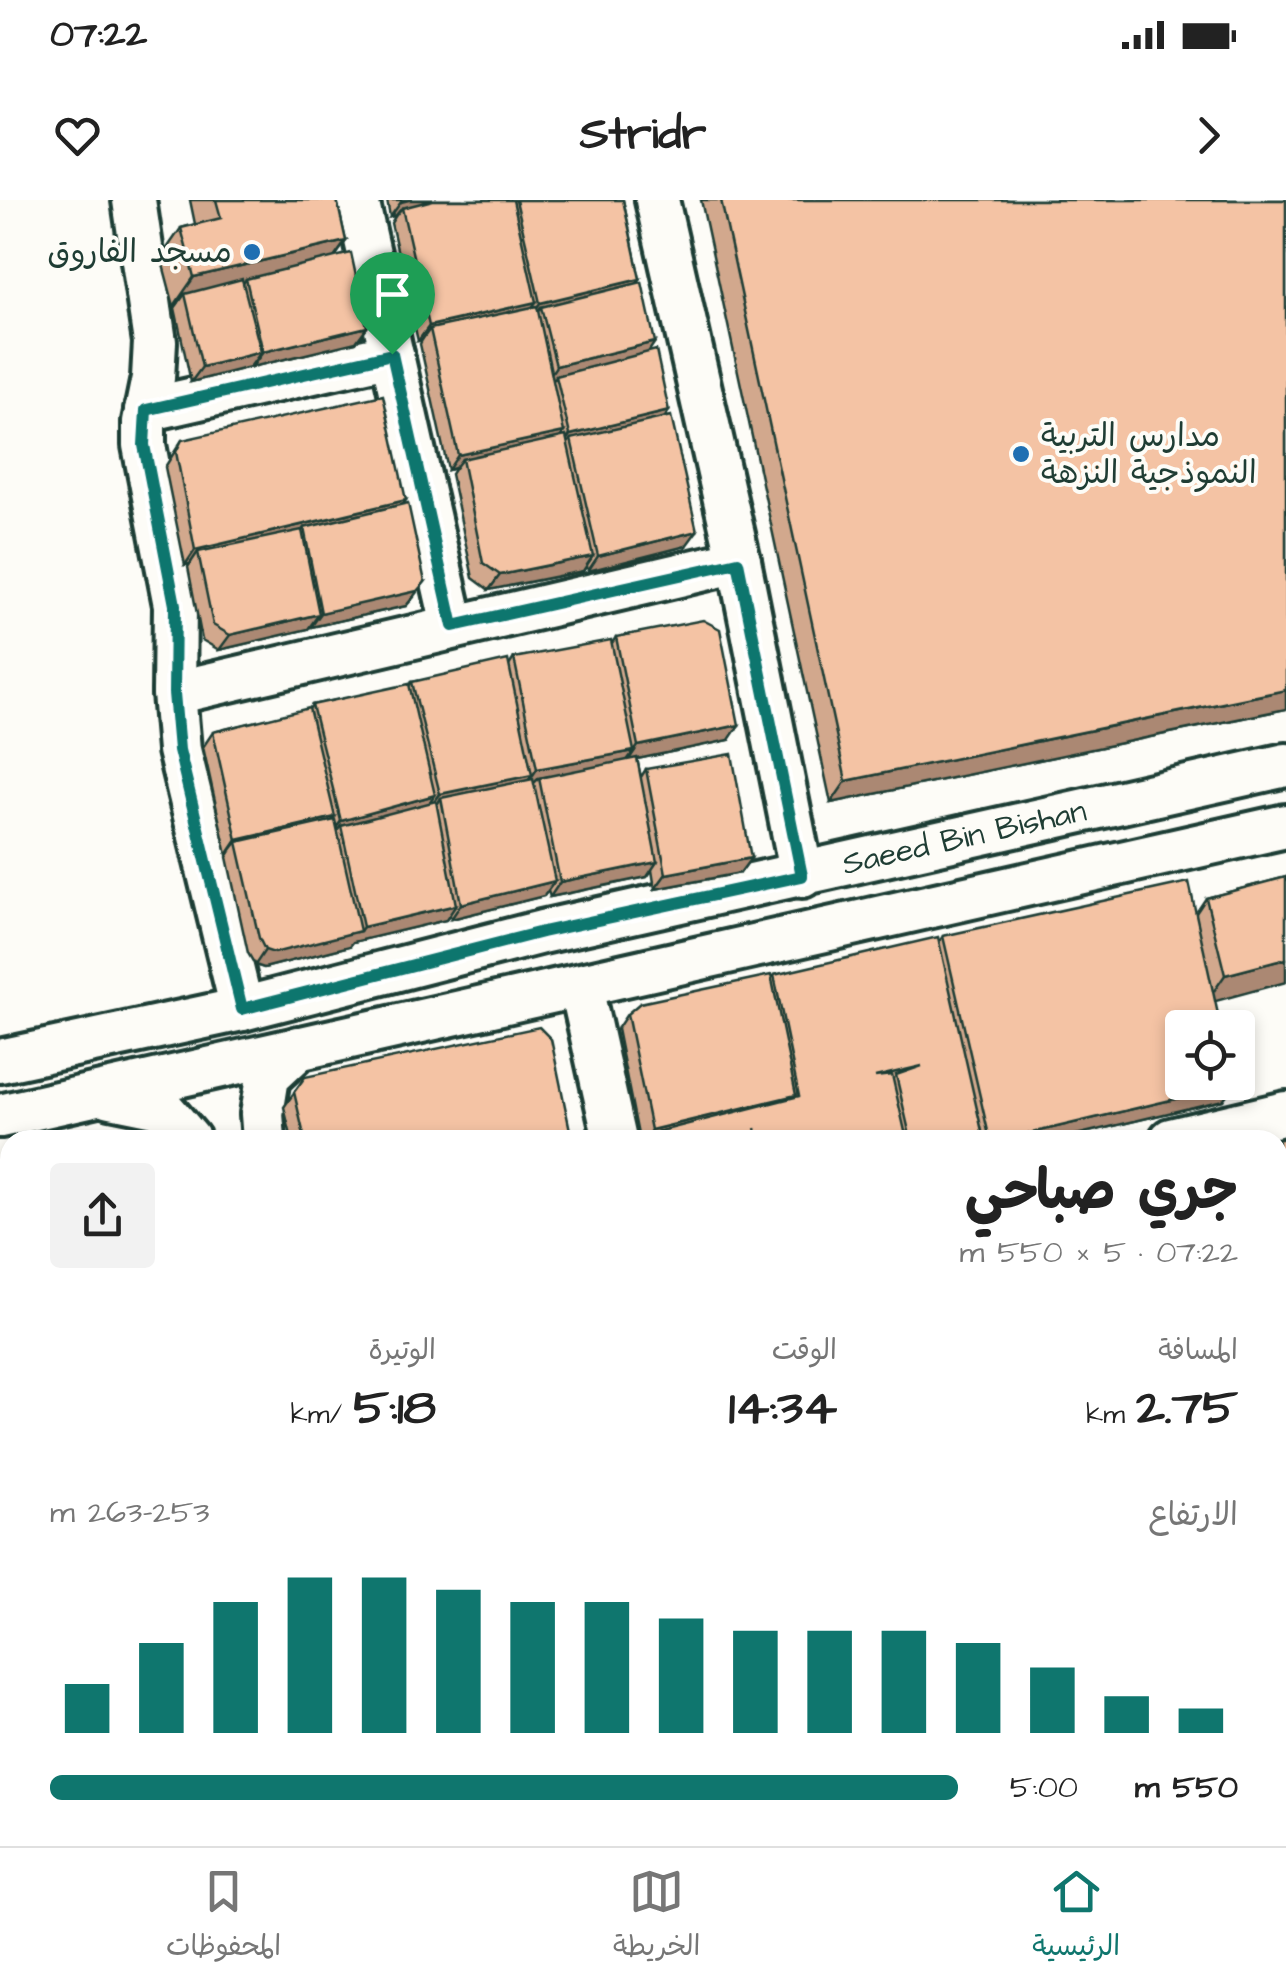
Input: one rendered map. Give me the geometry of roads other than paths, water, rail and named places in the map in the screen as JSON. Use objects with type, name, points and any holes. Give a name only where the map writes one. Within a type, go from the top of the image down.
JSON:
[{"type":"street","points":[[134,200],[155,342],[144,445],[175,605],[174,693],[179,750],[242,1009]]},
{"type":"street","points":[[357,200],[453,626]]},
{"type":"street","points":[[657,200],[738,562],[802,876]]},
{"type":"street","points":[[146,410],[392,354]]},
{"type":"street","points":[[174,693],[738,562]]},
{"type":"street","name":"Saeed Bin Bishan","points":[[0,1061],[242,1009],[542,932],[1286,765]]},
{"type":"street","name":"Saeed Bin Bishan","points":[[0,1116],[1286,826]]},
{"type":"street","points":[[580,987],[613,1130]]},
{"type":"street","points":[[263,1130],[268,1077],[299,1048]]},
{"type":"street","points":[[96,1092],[160,1106],[180,1130]]},
{"type":"street","points":[[1214,1130],[1286,1113]]},
{"type":"place","name":"مسجد الفاروق","points":[[252,252]]},
{"type":"place","name":"مدارس التربية النموذجية النزهة","points":[[1021,454]]}]
